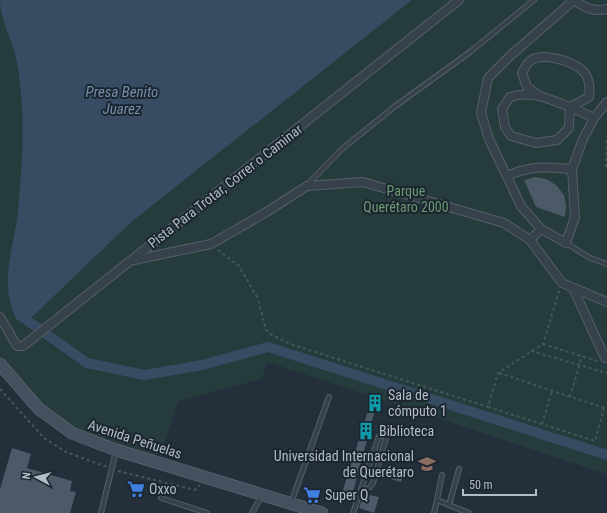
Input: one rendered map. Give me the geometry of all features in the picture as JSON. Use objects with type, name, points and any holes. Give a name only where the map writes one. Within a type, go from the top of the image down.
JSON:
[{"type":"street","name":"Pista Para Trotar, Correr o Caminar","points":[[0,317],[17,346],[23,346],[458,0]]},
{"type":"street","points":[[605,107],[594,118],[583,139],[572,168],[575,216],[566,243],[541,229],[521,206],[489,139],[481,113],[488,78],[510,56],[574,0],[584,7],[598,11],[607,9]]},
{"type":"street","points":[[540,96],[527,87],[522,73],[530,61],[545,56],[564,60],[584,71],[590,84],[590,97],[570,107]]},
{"type":"street","points":[[570,107],[569,128],[557,140],[536,143],[511,136],[505,127],[502,109],[510,97],[522,93],[540,96],[570,107],[594,118]]},
{"type":"street","points":[[507,176],[521,170],[540,166],[572,168]]},
{"type":"street","points":[[131,260],[211,244],[265,213],[307,186],[363,182],[504,223],[530,240],[562,283],[607,302]]},
{"type":"street","points":[[530,240],[541,229]]},
{"type":"street","points":[[573,288],[606,358]]},
{"type":"street","name":"Avenida Peñuelas","points":[[0,364],[39,409],[60,426],[83,439],[291,503],[309,511],[322,513]]},
{"type":"lane","points":[[307,186],[342,149],[394,107],[470,52],[534,0]]},
{"type":"lane","points":[[566,243],[590,258],[607,264]]},
{"type":"lane","points":[[291,503],[329,397]]},
{"type":"lane","points":[[353,513],[379,436],[385,436],[386,438],[373,483],[370,487],[360,493]]},
{"type":"lane","points":[[101,513],[116,450]]},
{"type":"lane","points":[[449,505],[459,469]]},
{"type":"lane","points":[[434,513],[438,500],[442,475]]},
{"type":"lane","points":[[252,513],[262,494]]},
{"type":"lane","points":[[161,498],[207,513]]},
{"type":"lane","points":[[438,500],[469,513]]},
{"type":"lane","points":[[186,513],[188,507]]},
{"type":"path","points":[[606,168],[607,138]]},
{"type":"path","points":[[211,244],[239,266],[258,299],[266,330],[272,335],[290,344],[595,441],[606,408],[498,373]]},
{"type":"path","points":[[488,407],[498,373],[543,344],[562,283]]},
{"type":"path","points":[[543,344],[597,361],[606,358]]},
{"type":"path","points":[[531,351],[607,373]]},
{"type":"path","points":[[570,397],[582,356]]},
{"type":"path","points":[[542,424],[552,391]]},
{"type":"green space","name":"Parque Querétaro 2000","points":[[0,0],[607,0],[607,474],[267,362],[262,379],[178,401],[162,451],[159,450],[156,462],[116,452],[39,409],[0,364]]},
{"type":"water","name":"Presa Benito Juarez","points":[[0,0],[412,0],[130,223],[28,321],[22,323],[14,315],[9,296],[8,284],[8,271],[18,210],[21,172],[23,134],[21,95],[16,58],[2,15]]},
{"type":"building","points":[[535,177],[546,179],[556,185],[564,195],[566,205],[565,217],[536,207],[524,180]]},
{"type":"building","points":[[369,408],[375,410],[352,496],[342,493]]},
{"type":"building","points":[[12,448],[31,454],[27,468],[72,481],[70,491],[76,492],[70,513],[0,513],[0,489]]},
{"type":"building","points":[[386,470],[403,475],[401,482],[384,477]]},
{"type":"building","points":[[365,494],[379,497],[374,513],[359,508]]},
{"type":"waterway","points":[[28,321],[87,363],[145,375],[202,365],[268,347],[607,455]]},
{"type":"place","name":"Sala de cómputo 1","points":[[375,403]]},
{"type":"place","name":"Biblioteca","points":[[366,431]]},
{"type":"place","name":"Universidad Internacional de Querétaro","points":[[427,464]]},
{"type":"place","name":"Oxxo","points":[[136,489]]},
{"type":"place","name":"Super Q","points":[[312,495]]}]
